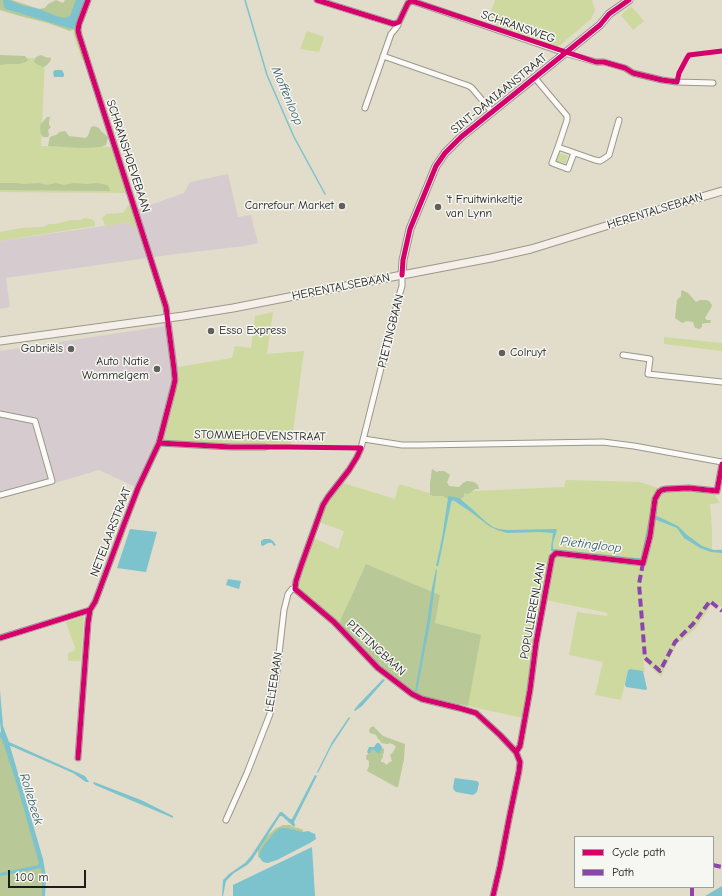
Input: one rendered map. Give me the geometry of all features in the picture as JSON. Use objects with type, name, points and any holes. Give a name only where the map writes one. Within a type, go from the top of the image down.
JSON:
[{"type":"main road","name":"SINT-DAMIAANSTRAAT","points":[[402,274],[403,259],[410,229],[436,166],[445,153],[454,143],[603,22],[609,14],[626,1]]},
{"type":"main road","name":"HERENTALSEBAAN","points":[[0,341],[233,308],[402,274],[513,254],[674,204],[722,191]]},
{"type":"street","name":"SCHRANSHOEVEBAAN","points":[[88,0],[79,24],[79,35],[166,307],[167,318]]},
{"type":"street","points":[[317,0],[397,24],[398,26],[391,34],[365,108]]},
{"type":"street","name":"SCHRANSWEG","points":[[397,24],[408,3],[412,1],[565,53]]},
{"type":"street","points":[[565,53],[596,62],[604,62],[625,68],[633,73],[662,80],[682,83],[713,83]]},
{"type":"street","points":[[383,56],[469,86],[492,112]]},
{"type":"street","points":[[535,78],[567,116],[568,120],[552,163],[568,169],[574,153]]},
{"type":"street","points":[[558,147],[600,161],[609,154],[619,120]]},
{"type":"street","name":"PIETINGBAAN","points":[[402,274],[399,296],[361,448],[353,464],[323,505],[301,566],[295,589],[334,622],[378,668],[407,690],[418,698],[476,713],[516,752]]},
{"type":"street","name":"NETELAARSTRAAT","points":[[78,758],[90,610],[95,602],[138,488],[159,443],[175,380],[167,318]]},
{"type":"street","points":[[623,355],[650,358],[648,374],[722,382]]},
{"type":"street","points":[[0,414],[35,421],[52,481],[0,495]]},
{"type":"street","points":[[364,439],[420,445],[603,442],[634,446],[722,463]]},
{"type":"street","name":"STOMMEHOEVENSTRAAT","points":[[159,443],[231,447],[265,447]]},
{"type":"street","name":"POPULIERENLAAN","points":[[516,752],[520,746],[529,697],[536,643],[552,557],[556,553],[643,563],[650,536],[655,499],[658,492],[662,490],[689,488],[717,491],[722,463]]},
{"type":"street","name":"LELIEBAAN","points":[[226,820],[247,773],[270,714],[276,680],[284,610],[288,594],[292,589],[295,589]]},
{"type":"street","points":[[0,638],[90,610]]},
{"type":"street","points":[[493,896],[519,771],[520,762],[516,752]]},
{"type":"shaded area","points":[[228,174],[238,217],[251,215],[258,243],[6,278],[10,307],[0,309],[0,241],[138,221],[136,210],[184,193],[190,182]]},
{"type":"shaded area","points":[[172,325],[179,373],[178,383],[159,443],[138,488],[99,470],[0,499],[0,351]]},
{"type":"green space","points":[[0,0],[12,0],[39,9],[45,8],[48,4],[56,0],[63,3],[65,0],[86,0],[76,29],[70,31],[48,23],[0,10]]},
{"type":"green space","points":[[495,0],[592,0],[595,10],[591,19],[558,47],[494,26],[496,19],[489,17]]},
{"type":"green space","points":[[631,6],[644,21],[633,30],[621,15]]},
{"type":"green space","points":[[74,29],[76,29],[85,60],[82,60],[73,34]]},
{"type":"green space","points":[[307,31],[324,37],[319,52],[300,49]]},
{"type":"green space","points":[[0,55],[25,56],[28,60],[19,64],[0,65]]},
{"type":"green space","points":[[41,55],[48,58],[50,57],[51,60],[43,67],[34,61],[36,57]]},
{"type":"green space","points":[[0,58],[45,58],[41,146],[111,147],[128,193],[0,192]]},
{"type":"green space","points":[[47,117],[50,117],[49,125],[51,127],[48,130],[48,137],[43,137],[40,128],[41,124]]},
{"type":"green space","points":[[94,126],[99,128],[108,137],[106,145],[101,147],[82,148],[48,146],[50,137],[58,134],[59,132],[65,131],[69,136],[85,138],[88,136],[91,127]]},
{"type":"green space","points":[[559,153],[568,156],[565,164],[556,161]]},
{"type":"green space","points":[[0,183],[39,183],[47,185],[56,183],[64,185],[74,183],[97,183],[107,185],[110,191],[0,190]]},
{"type":"green space","points":[[131,205],[138,226],[132,227],[130,222],[105,226],[102,218],[106,214],[124,212],[128,206]]},
{"type":"green space","points":[[85,218],[92,219],[95,222],[95,226],[0,241],[0,232],[21,228],[43,227],[49,224]]},
{"type":"green space","points":[[682,290],[688,293],[696,302],[700,300],[709,301],[712,305],[705,318],[711,321],[710,323],[702,324],[700,329],[695,328],[693,322],[687,321],[682,323],[675,318],[677,300],[681,296]]},
{"type":"green space","points":[[273,312],[267,354],[304,351],[291,446],[233,446],[162,441],[178,383],[178,367],[232,358],[235,346],[251,348],[255,316]]},
{"type":"green space","points":[[664,337],[722,343],[722,351],[664,344]]},
{"type":"green space","points":[[432,469],[437,472],[444,471],[450,475],[447,482],[449,486],[459,487],[467,481],[474,482],[478,485],[479,489],[475,489],[467,494],[464,493],[464,496],[459,501],[450,500],[443,496],[433,496],[430,494]]},
{"type":"green space","points":[[566,480],[640,482],[661,489],[656,492],[641,561],[551,551],[533,646],[523,718],[468,706],[480,635],[435,623],[440,595],[366,564],[339,623],[298,589],[314,538],[338,549],[344,531],[319,522],[325,506],[343,483],[395,499],[399,484],[429,493],[564,487]]},
{"type":"green space","points":[[683,490],[713,492],[720,503],[710,504],[712,550],[722,549],[722,607],[714,601],[696,628],[677,644],[661,677],[643,660],[645,672],[628,669],[621,700],[595,695],[603,662],[569,655],[577,612],[607,616],[608,613],[546,600],[554,559],[557,556],[644,565],[656,501],[661,493],[665,491]]},
{"type":"green space","points":[[366,564],[440,595],[435,623],[481,635],[468,706],[418,695],[396,680],[339,623]]},
{"type":"green space","points":[[84,616],[81,661],[68,661],[68,653],[74,651],[75,648],[66,622]]},
{"type":"green space","points":[[373,726],[383,736],[405,744],[404,759],[398,787],[367,771],[369,761],[366,759],[366,756],[372,749],[384,749],[381,762],[387,765],[392,761],[390,755],[396,747],[390,743],[381,743],[376,735],[370,733],[370,728]]},
{"type":"green space","points":[[0,733],[2,735],[42,865],[43,896],[0,896]]},
{"type":"green space","points":[[283,825],[290,825],[303,830],[303,833],[262,857],[258,857],[258,849],[265,838],[276,828]]},
{"type":"water","points":[[3,0],[9,0],[65,18],[70,16],[76,0],[85,0],[74,29],[72,29],[6,9],[4,7]]},
{"type":"water","points":[[55,70],[62,70],[64,76],[54,77],[53,72]]},
{"type":"water","points":[[449,496],[459,498],[486,522],[499,529],[556,529],[553,549],[636,558],[641,558],[650,516],[649,533],[643,559],[640,561],[551,551],[553,533],[507,533],[497,530],[489,526],[453,500],[451,503],[438,566],[436,566]]},
{"type":"water","points":[[657,516],[678,526],[702,546],[714,550],[722,550],[722,553],[711,552],[700,548],[684,538],[677,528],[654,519]]},
{"type":"water","points":[[130,529],[157,532],[146,572],[117,568]]},
{"type":"water","points":[[264,539],[270,539],[276,545],[274,546],[272,543],[268,543],[263,546],[261,545],[261,541]]},
{"type":"water","points":[[436,569],[430,623],[417,691],[415,691],[432,588]]},
{"type":"water","points":[[228,579],[241,581],[239,589],[226,585]]},
{"type":"water","points":[[628,670],[643,671],[646,690],[626,687],[625,684]]},
{"type":"water","points":[[383,679],[385,680],[362,706],[355,711],[354,710],[358,705]]},
{"type":"water","points":[[0,690],[3,726],[9,742],[85,776],[89,782],[86,782],[73,773],[10,746],[43,859],[46,877],[45,896],[42,896],[41,868],[0,876],[0,873],[38,865],[39,863],[17,785],[2,739],[0,738]]},
{"type":"water","points":[[349,717],[350,718],[331,747],[318,773],[317,772],[332,742]]},
{"type":"water","points":[[377,743],[379,743],[382,747],[379,754],[373,749],[370,753],[367,752],[369,747],[374,747]]},
{"type":"water","points":[[315,775],[317,776],[294,822],[294,827],[282,816],[280,816],[252,860],[226,881],[222,896],[223,880],[245,863],[251,856],[280,812],[292,819]]},
{"type":"water","points":[[455,778],[477,781],[479,783],[477,792],[473,795],[456,792],[453,789]]},
{"type":"water","points":[[94,782],[141,800],[173,816],[173,818],[95,785],[93,783]]},
{"type":"water","points":[[280,828],[303,832],[308,831],[315,834],[316,839],[277,860],[268,863],[263,862],[259,857],[260,852],[273,834]]},
{"type":"water","points":[[312,847],[315,896],[233,896],[233,885]]},
{"type":"water","points":[[722,886],[722,896],[705,896]]},
{"type":"waterway","name":"Moffenloop","points":[[245,0],[267,75],[294,137],[325,194]]},
{"type":"marked path","points":[[643,563],[639,584],[645,658],[660,671],[675,642],[693,624],[710,601],[722,611]]},
{"type":"marked path","points":[[714,865],[722,867]]},
{"type":"marked path","points":[[692,888],[692,896]]},
{"type":"cycle path","points":[[78,758],[90,610],[95,602],[138,488],[159,443],[175,380],[166,307],[79,35],[79,24],[88,0]]},
{"type":"cycle path","points":[[317,0],[394,24],[399,22],[408,3],[412,1],[596,62],[604,62],[625,68],[633,73],[677,82],[679,73],[689,55],[722,51]]},
{"type":"cycle path","points":[[402,275],[403,260],[410,229],[436,166],[445,153],[461,137],[600,25],[609,14],[629,0]]},
{"type":"cycle path","points":[[159,443],[231,447],[361,448],[349,470],[323,505],[301,566],[295,589],[334,622],[378,668],[412,694],[422,699],[476,713],[516,752],[520,762],[519,771],[493,896]]},
{"type":"cycle path","points":[[516,752],[520,746],[530,690],[536,643],[552,557],[556,553],[643,563],[650,536],[655,499],[659,492],[666,489],[689,488],[717,491],[722,464]]},
{"type":"cycle path","points":[[0,638],[90,610]]},
{"type":"place","name":"Carrefour Market","points":[[342,206]]},
{"type":"place","name":"'t Fruitwinkeltje van Lynn","points":[[438,207]]},
{"type":"place","name":"Esso Express","points":[[211,331]]},
{"type":"place","name":"Gabriëls","points":[[71,349]]},
{"type":"place","name":"Colruyt","points":[[502,353]]},
{"type":"place","name":"Auto Natie Wommelgem","points":[[157,369]]},
{"type":"water label","name":"Pietingloop","points":[[591,545]]},
{"type":"water label","name":"Rollebeek","points":[[31,799]]}]
